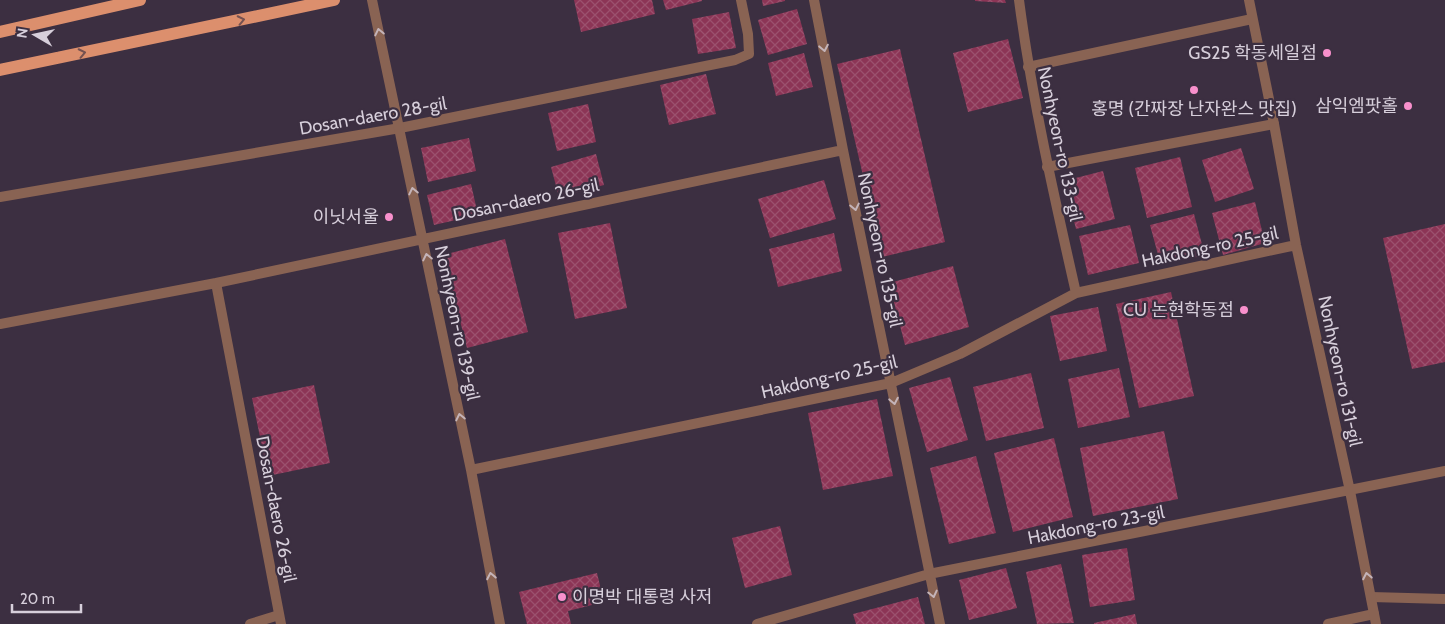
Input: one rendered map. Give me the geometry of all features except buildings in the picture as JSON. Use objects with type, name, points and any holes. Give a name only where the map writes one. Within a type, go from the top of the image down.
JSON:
[{"type":"main road","points":[[0,32],[140,0]]},
{"type":"main road","points":[[0,70],[334,0]]},
{"type":"street","name":"Nonhyeon-ro 139-gil","points":[[372,0],[471,470],[500,624]]},
{"type":"street","name":"Dosan-daero 28-gil","points":[[0,197],[400,128],[735,60],[749,54],[748,34],[741,0]]},
{"type":"street","name":"Nonhyeon-ro 135-gil","points":[[814,0],[940,624]]},
{"type":"street","name":"Nonhyeon-ro 133-gil","points":[[1019,0],[1028,67],[1047,167],[1076,293]]},
{"type":"street","name":"Nonhyeon-ro 131-gil","points":[[1249,0],[1296,245],[1350,491],[1375,619]]},
{"type":"street","points":[[1028,67],[1252,19]]},
{"type":"street","points":[[1047,167],[1274,124]]},
{"type":"street","name":"Dosan-daero 26-gil","points":[[0,324],[216,283],[843,150]]},
{"type":"street","name":"Hakdong-ro 25-gil","points":[[471,470],[891,383],[960,354],[1076,293],[1296,245]]},
{"type":"street","name":"Dosan-daero 26-gil","points":[[216,283],[280,619]]},
{"type":"street","name":"Hakdong-ro 23-gil","points":[[757,624],[929,574],[1445,471]]},
{"type":"street","points":[[1371,596],[1445,599]]},
{"type":"street","points":[[250,624],[280,619]]},
{"type":"street","points":[[1328,624],[1375,619]]},
{"type":"place","name":"GS25 학동세일점","points":[[1327,53]]},
{"type":"place","name":"홍명 (간짜장 난자완스 맛집)","points":[[1194,90]]},
{"type":"place","name":"삼익엠팟홀","points":[[1408,106]]},
{"type":"place","name":"이닛서울","points":[[389,217]]},
{"type":"place","name":"CU 논현학동점","points":[[1244,310]]},
{"type":"place","name":"이명박 대통령 사저","points":[[562,597]]}]
